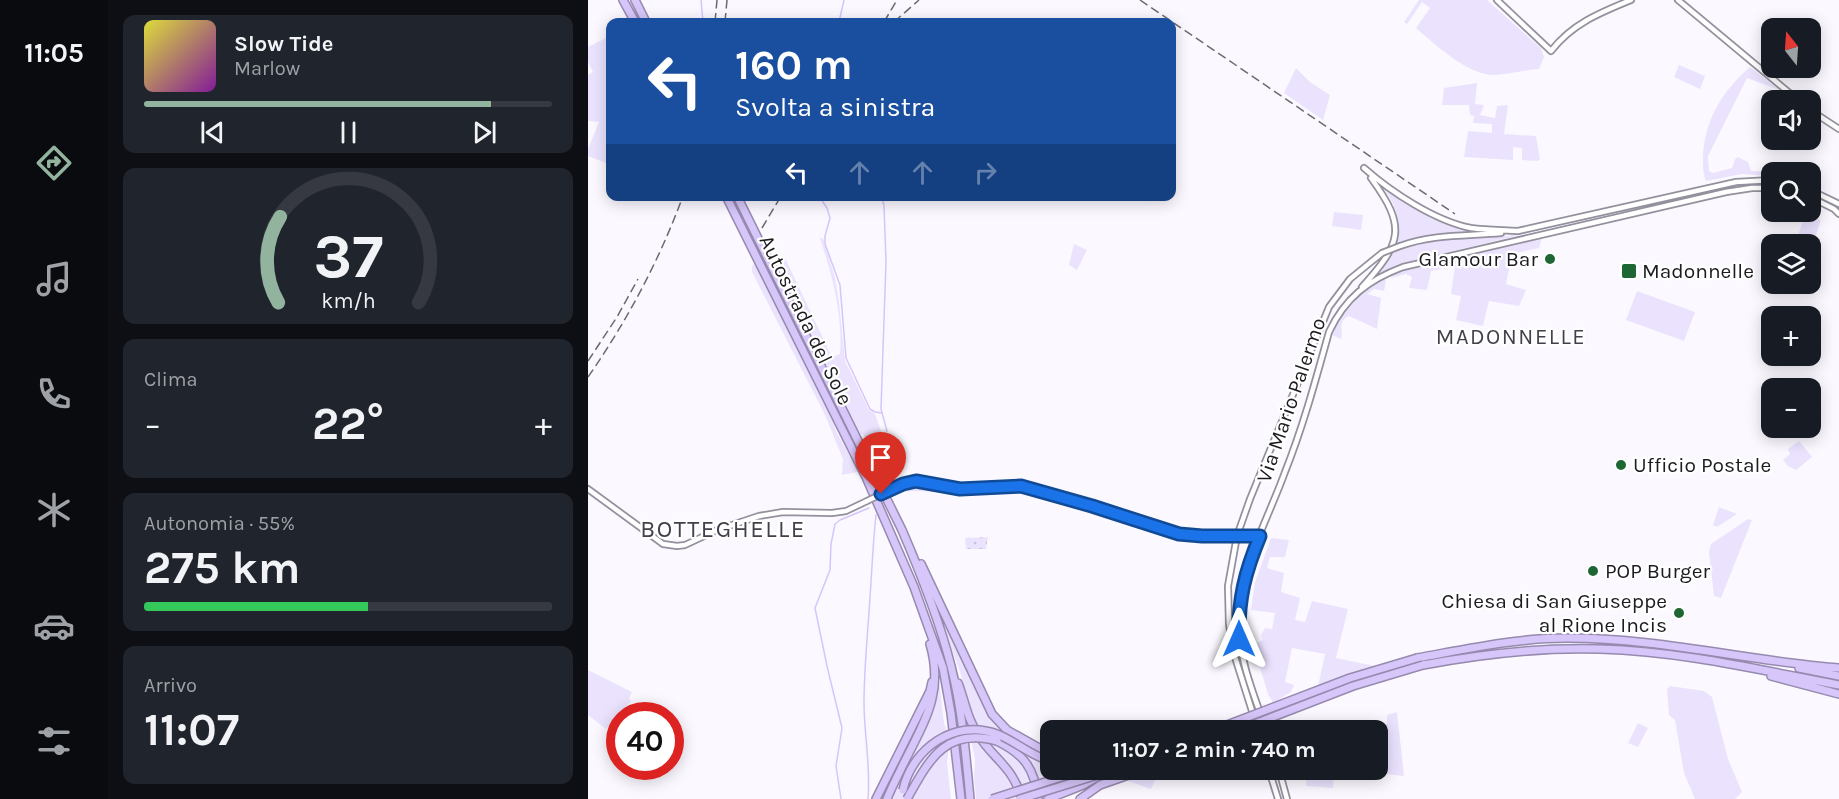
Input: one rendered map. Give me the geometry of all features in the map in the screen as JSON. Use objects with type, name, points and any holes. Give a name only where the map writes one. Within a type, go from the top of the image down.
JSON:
[{"type":"highway","points":[[623,0],[633,18]]},
{"type":"highway","points":[[635,0],[644,18]]},
{"type":"highway","name":"Autostrada del Sole","points":[[728,201],[866,477],[914,587],[943,669],[953,724],[961,799]]},
{"type":"highway","name":"Autostrada del Sole","points":[[739,201],[902,530],[925,585],[951,667],[966,756],[970,799]]},
{"type":"highway","points":[[902,530],[922,565],[987,707],[1007,730],[1040,748]]},
{"type":"highway","points":[[887,799],[929,712],[935,693],[933,655],[914,587]]},
{"type":"highway","points":[[1240,720],[1350,678],[1417,658],[1521,640],[1567,638],[1640,641],[1839,668]]},
{"type":"highway","points":[[1265,720],[1389,674],[1423,665],[1493,653],[1555,649],[1638,651],[1738,666],[1839,685]]},
{"type":"highway","points":[[1738,655],[1839,676]]},
{"type":"highway","points":[[951,667],[968,718],[988,749],[1011,772],[1021,799],[1082,780]]},
{"type":"highway","points":[[1749,668],[1839,694]]},
{"type":"highway","points":[[876,799],[930,691],[935,671]]},
{"type":"highway","points":[[905,799],[903,790],[906,778],[918,756],[937,740],[959,731],[979,730],[995,733],[1040,756]]},
{"type":"highway","points":[[905,799],[927,762],[952,742],[971,738],[986,738],[1012,749],[1026,762],[1035,780],[1038,799]]},
{"type":"highway","points":[[992,799],[1054,780]]},
{"type":"highway","points":[[1048,799],[1092,780]]},
{"type":"highway","points":[[1080,799],[1100,785],[1114,780]]},
{"type":"street","points":[[1497,0],[1551,51],[1581,22],[1630,0]]},
{"type":"street","points":[[1678,0],[1786,90]]},
{"type":"street","points":[[1821,117],[1839,129]]},
{"type":"street","points":[[1354,295],[1383,262],[1395,240],[1396,224],[1393,211],[1364,168],[1422,209],[1448,221],[1468,227],[1518,231],[1736,182],[1761,181]]},
{"type":"street","name":"Via Mario Palermo","points":[[1263,720],[1242,652],[1239,623],[1240,597],[1245,575],[1286,471],[1329,332],[1338,314],[1354,295],[1382,276],[1403,267],[1726,192],[1761,188]]},
{"type":"street","points":[[1821,195],[1839,204]]},
{"type":"street","points":[[1821,202],[1839,214]]},
{"type":"street","name":"Via Mario Palermo","points":[[1255,720],[1234,654],[1229,624],[1228,586],[1237,536],[1254,488],[1329,307],[1350,279],[1382,253],[1425,238],[1518,231]]},
{"type":"street","points":[[588,489],[663,544],[676,546],[694,542],[717,530],[759,516],[783,512],[846,511],[896,487],[916,481],[960,489],[1021,486],[1179,534],[1260,536]]},
{"type":"street","points":[[1272,780],[1278,799]]},
{"type":"street","points":[[1281,780],[1287,799]]},
{"type":"shaded area","points":[[1419,0],[1487,0],[1541,48],[1544,57],[1539,69],[1491,75],[1471,69],[1441,49],[1416,28],[1430,8],[1422,2],[1407,24],[1404,22]]},
{"type":"shaded area","points":[[606,38],[606,163],[588,156],[588,149],[599,122],[588,121],[588,75],[593,72],[588,62],[588,47]]},
{"type":"shaded area","points":[[1679,65],[1705,76],[1700,89],[1674,77]]},
{"type":"shaded area","points":[[1750,67],[1779,90],[1747,78],[1708,156],[1709,171],[1713,173],[1732,168],[1738,157],[1748,162],[1751,171],[1761,171],[1761,175],[1742,174],[1706,181],[1704,144],[1711,119],[1723,97]]},
{"type":"shaded area","points":[[1296,68],[1310,82],[1330,95],[1323,120],[1284,93]]},
{"type":"shaded area","points":[[1477,83],[1475,104],[1484,105],[1480,115],[1495,118],[1497,106],[1508,105],[1504,134],[1536,136],[1540,159],[1538,161],[1522,160],[1522,148],[1513,147],[1513,160],[1464,157],[1468,131],[1492,133],[1492,124],[1473,123],[1474,116],[1470,115],[1469,105],[1442,105],[1444,88]]},
{"type":"shaded area","points":[[1384,189],[1432,219],[1469,232],[1432,234],[1397,243],[1396,214]]},
{"type":"shaded area","points":[[1334,212],[1363,215],[1361,230],[1332,226]]},
{"type":"shaded area","points":[[1803,222],[1820,222],[1816,234],[1798,234]]},
{"type":"shaded area","points":[[1532,232],[1403,263],[1377,274],[1393,252],[1415,244]]},
{"type":"shaded area","points":[[820,238],[823,238],[835,278],[845,361],[869,410],[875,414],[882,434],[866,441],[863,434],[859,436],[849,416],[842,395],[773,255],[785,258],[832,357],[840,354],[840,325],[832,281]]},
{"type":"shaded area","points":[[1542,238],[1539,248],[1512,254],[1506,284],[1526,290],[1519,306],[1489,301],[1483,326],[1456,320],[1461,296],[1451,294],[1455,266],[1431,271],[1427,290],[1409,288],[1412,277],[1406,274],[1391,278],[1406,270]]},
{"type":"shaded area","points":[[1074,244],[1087,250],[1077,270],[1069,265]]},
{"type":"shaded area","points":[[756,262],[857,472],[842,475],[843,459],[825,415],[752,272],[752,266]]},
{"type":"shaded area","points":[[1384,279],[1386,281],[1384,291],[1374,289],[1367,294],[1381,298],[1377,329],[1349,316],[1342,323],[1341,339],[1332,335],[1354,303],[1367,290]]},
{"type":"shaded area","points":[[1637,291],[1695,312],[1684,341],[1626,320]]},
{"type":"shaded area","points":[[1799,441],[1812,457],[1796,470],[1783,460],[1790,454],[1788,449]]},
{"type":"shaded area","points":[[914,484],[962,492],[897,493],[895,490]]},
{"type":"shaded area","points":[[1719,507],[1737,514],[1717,527],[1713,525]]},
{"type":"shaded area","points":[[1748,519],[1752,520],[1721,598],[1714,596],[1709,552],[1711,544]]},
{"type":"shaded area","points":[[988,537],[986,549],[966,549],[965,538]]},
{"type":"shaded area","points":[[1271,538],[1289,540],[1285,557],[1270,557],[1267,568],[1284,573],[1281,592],[1300,598],[1295,620],[1305,622],[1312,601],[1348,609],[1336,658],[1375,666],[1318,686],[1325,654],[1292,648],[1285,682],[1294,685],[1291,692],[1273,703],[1253,645],[1263,640],[1261,635],[1265,628],[1272,629],[1275,613],[1251,610],[1255,582]]},
{"type":"shaded area","points":[[936,604],[989,715],[1005,732],[1040,751],[1040,780],[1042,780],[1032,783],[1034,799],[1024,799],[1016,776],[975,723]]},
{"type":"shaded area","points":[[588,670],[632,692],[630,702],[606,702],[606,729],[588,715]]},
{"type":"shaded area","points":[[939,679],[944,723],[950,739],[947,763],[951,799],[890,799],[933,705]]},
{"type":"shaded area","points":[[1670,686],[1704,691],[1712,697],[1728,759],[1742,792],[1735,799],[1695,799],[1684,773],[1675,720],[1669,715],[1667,689]]},
{"type":"shaded area","points":[[1397,712],[1404,776],[1388,774],[1387,715]]},
{"type":"shaded area","points":[[967,722],[980,744],[1014,782],[1019,799],[976,799],[975,759]]},
{"type":"shaded area","points":[[1638,723],[1648,728],[1638,747],[1628,743]]},
{"type":"shaded area","points":[[1128,780],[1155,780],[1151,789]]},
{"type":"shaded area","points":[[1306,780],[1334,780],[1333,788],[1306,786]]},
{"type":"waterway","points":[[701,0],[703,18]]},
{"type":"waterway","points":[[840,18],[844,0]]},
{"type":"waterway","points":[[822,201],[830,218],[825,244],[840,285],[846,358],[870,409],[882,413]]},
{"type":"waterway","points":[[883,201],[886,261],[881,409],[887,431]]},
{"type":"waterway","points":[[841,799],[836,766],[842,728],[815,608],[830,570],[831,544],[835,524],[869,508]]},
{"type":"waterway","points":[[868,799],[869,775],[864,690],[876,515]]},
{"type":"railway","points":[[715,18],[717,0]]},
{"type":"railway","points":[[725,18],[727,0]]},
{"type":"railway","points":[[886,18],[897,0]]},
{"type":"railway","points":[[899,18],[919,0]]},
{"type":"railway","points":[[1140,0],[1166,18]]},
{"type":"railway","points":[[1176,24],[1455,214]]},
{"type":"railway","points":[[588,377],[641,290],[664,244],[681,201]]},
{"type":"railway","points":[[762,228],[778,201]]},
{"type":"railway","points":[[588,361],[617,317],[638,279]]},
{"type":"place","name":"Glamour Bar","points":[[1550,259]]},
{"type":"place","name":"Madonnelle","points":[[1629,271]]},
{"type":"place","name":"Ufficio Postale","points":[[1621,465]]},
{"type":"place","name":"POP Burger","points":[[1593,571]]},
{"type":"place","name":"Chiesa di San Giuseppe al Rione Incis","points":[[1679,613]]},
{"type":"district","name":"MADONNELLE","points":[[1511,336]]},
{"type":"district","name":"BOTTEGHELLE","points":[[723,529]]},
{"type":"route","points":[[881,494],[916,481],[971,490],[1021,486],[1179,534],[1260,536],[1249,562],[1240,597],[1239,639]]}]
